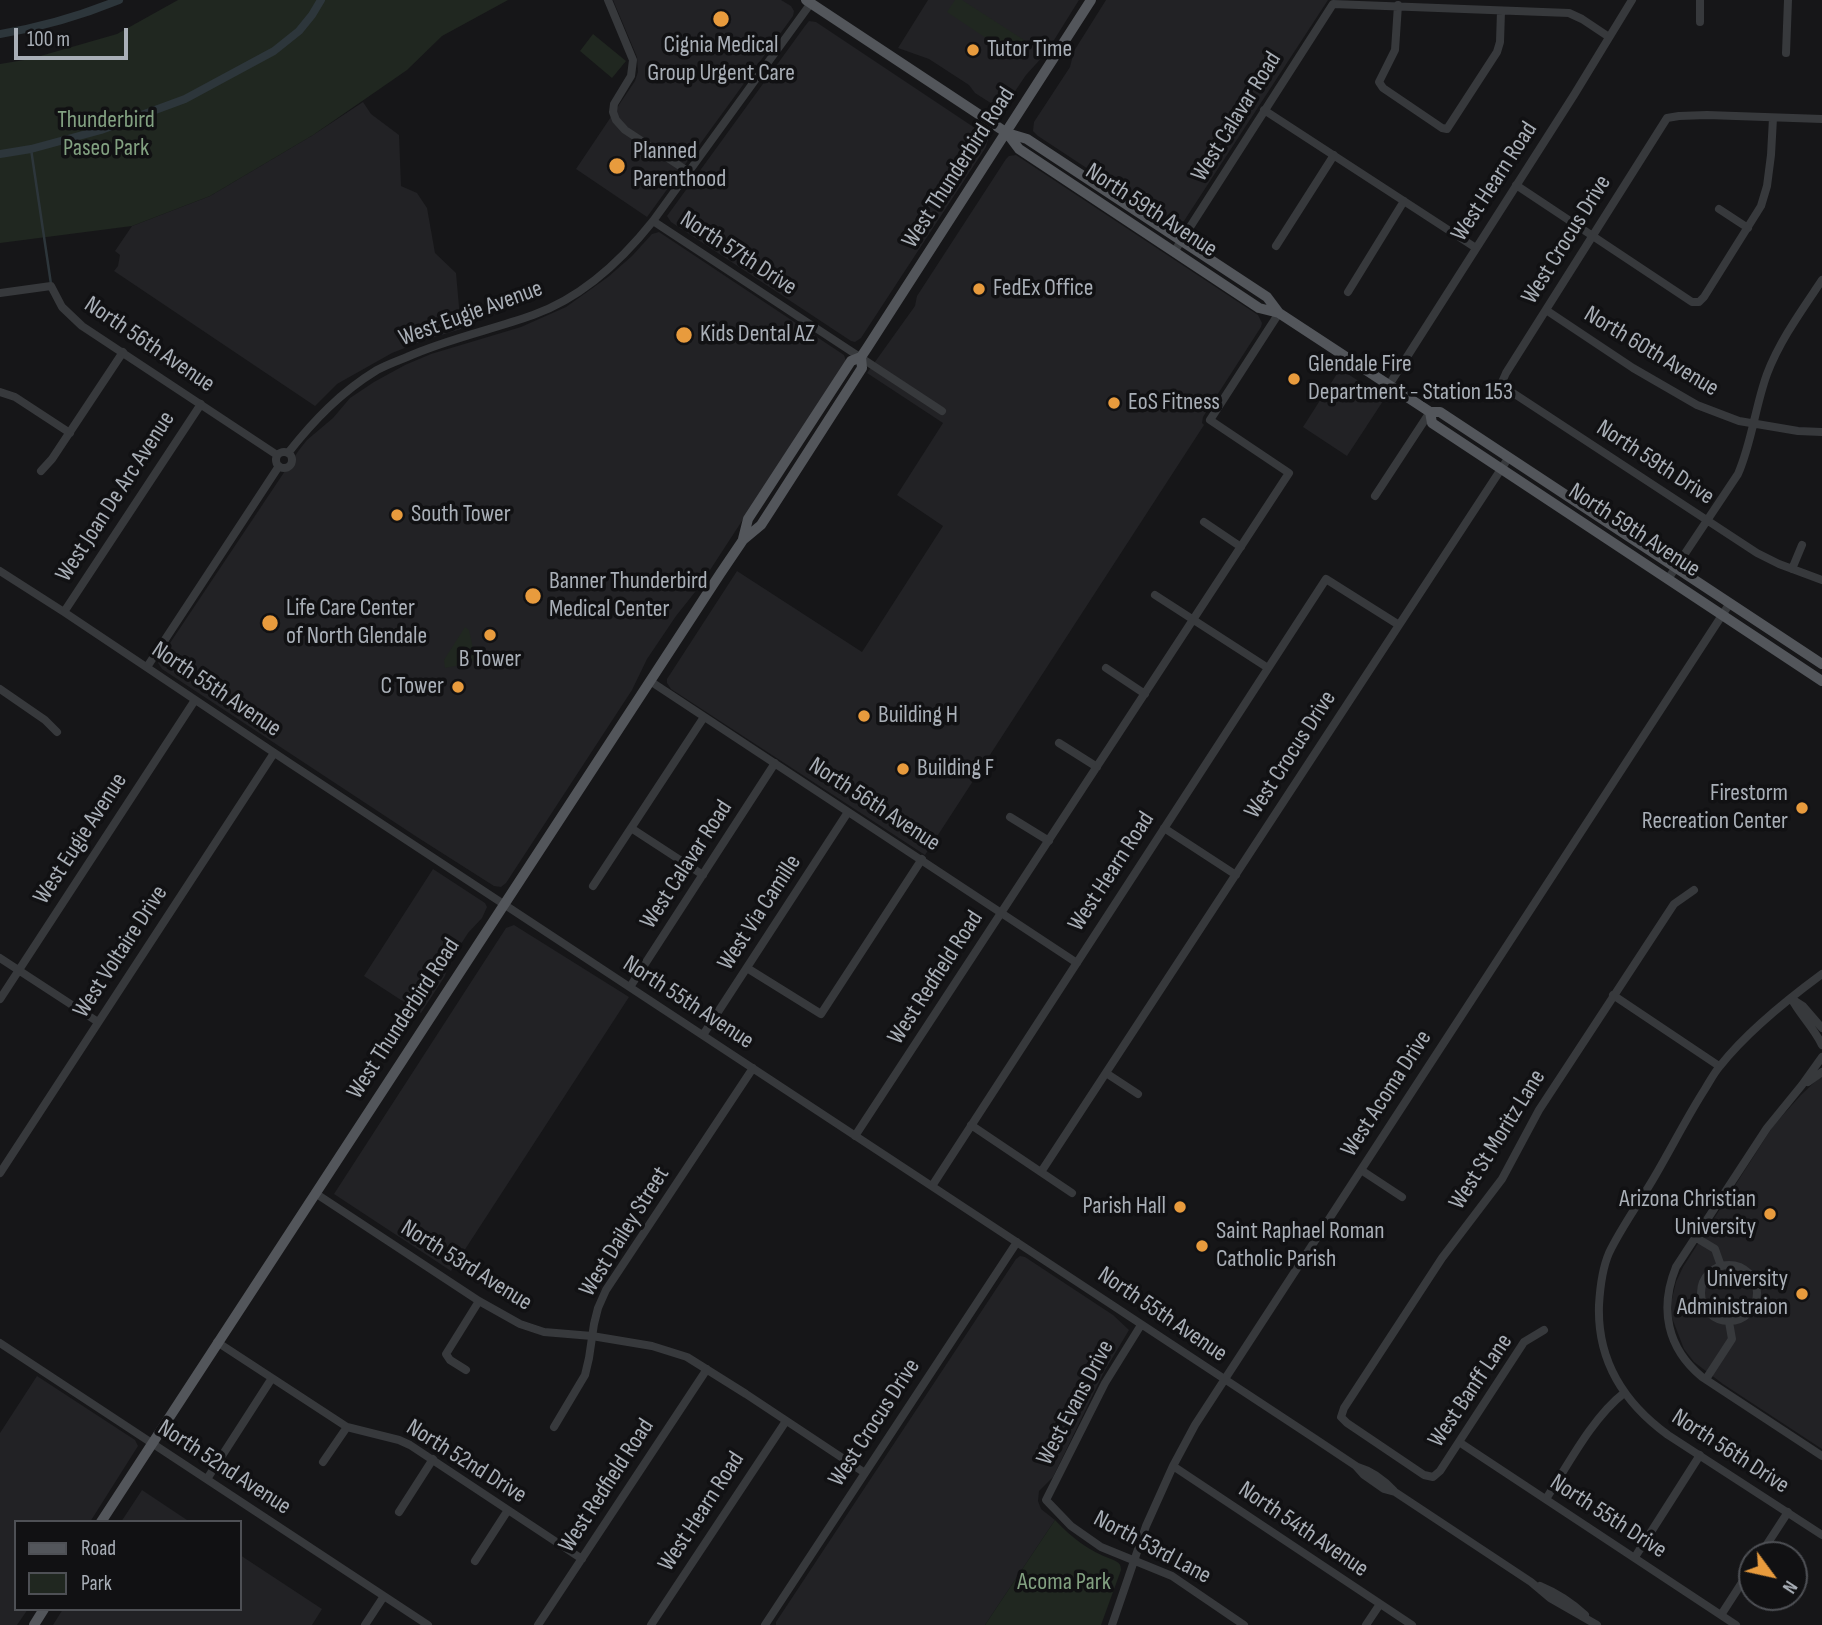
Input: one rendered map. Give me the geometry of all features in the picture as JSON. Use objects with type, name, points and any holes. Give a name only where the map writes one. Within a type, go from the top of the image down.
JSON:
[{"type":"main road","name":"West Thunderbird Road","points":[[102,1520],[743,540],[761,525],[862,368],[861,358],[1091,0]]},
{"type":"main road","name":"North 59th Avenue","points":[[809,2],[1007,133],[1027,139],[1268,297],[1279,313]]},
{"type":"main road","name":"North 59th Avenue","points":[[1007,133],[1018,149],[1259,308],[1279,313],[1430,412],[1440,412],[1822,664]]},
{"type":"main road","points":[[1086,193],[1096,190],[1109,199],[1122,201]]},
{"type":"main road","name":"West Thunderbird Road","points":[[743,540],[748,519],[851,361],[861,358]]},
{"type":"main road","name":"North 59th Avenue","points":[[1430,412],[1432,423],[1822,681]]},
{"type":"main road","points":[[772,508],[771,501],[775,490],[797,455],[806,431]]},
{"type":"street","points":[[608,0],[633,60],[631,76],[613,108],[616,120],[625,130],[689,172]]},
{"type":"street","name":"West Hearn Road","points":[[1389,385],[1632,0]]},
{"type":"street","points":[[1700,0],[1700,22]]},
{"type":"street","points":[[1786,53],[1788,0]]},
{"type":"street","name":"West Eugie Avenue","points":[[147,667],[279,466],[290,466],[292,459],[288,453],[314,422],[345,392],[378,369],[425,349],[533,315],[559,303],[610,267],[653,221],[809,2]]},
{"type":"street","name":"West Calavar Road","points":[[1174,251],[1333,4],[1398,5]]},
{"type":"street","points":[[1501,11],[1497,52],[1447,129],[1383,88],[1379,82],[1395,50],[1398,5],[1569,13],[1609,37]]},
{"type":"street","points":[[1264,110],[1476,248]]},
{"type":"street","name":"West Crocus Drive","points":[[1502,383],[1667,118],[1707,115],[1773,118]]},
{"type":"street","points":[[1516,186],[1692,302],[1699,302],[1761,206],[1767,186],[1773,118],[1822,119]]},
{"type":"street","points":[[1276,246],[1334,155]]},
{"type":"street","points":[[1348,292],[1404,201]]},
{"type":"street","points":[[1719,209],[1748,228]]},
{"type":"street","name":"North 57th Drive","points":[[653,221],[943,411]]},
{"type":"street","points":[[1668,579],[1738,474],[1772,361],[1822,280]]},
{"type":"street","name":"North 56th Avenue","points":[[0,293],[51,286],[62,307],[74,319],[277,455]]},
{"type":"street","name":"North 60th Avenue","points":[[1546,310],[1633,368],[1715,413],[1798,431],[1822,432]]},
{"type":"street","name":"West Redfield Road","points":[[855,1136],[1289,473],[1210,420],[1279,313]]},
{"type":"street","points":[[41,471],[70,433],[123,352]]},
{"type":"street","name":"North 59th Drive","points":[[1502,383],[1757,553],[1822,580]]},
{"type":"street","points":[[0,392],[15,397],[70,433]]},
{"type":"street","name":"West Joan De Arc Avenue","points":[[64,612],[201,404]]},
{"type":"street","points":[[1375,496],[1430,412]]},
{"type":"street","points":[[279,466],[277,455],[288,453]]},
{"type":"street","name":"West Crocus Drive","points":[[1041,1172],[1509,457]]},
{"type":"street","points":[[1204,522],[1241,547]]},
{"type":"street","points":[[1792,569],[1802,545]]},
{"type":"street","name":"North 55th Avenue","points":[[0,571],[1356,1466],[1384,1489],[1395,1492],[1531,1582],[1553,1592],[1577,1608],[1593,1624]]},
{"type":"street","name":"West Hearn Road","points":[[932,1186],[1326,579],[1399,625]]},
{"type":"street","points":[[1155,595],[1268,668]]},
{"type":"street","name":"West Acoma Drive","points":[[1112,1625],[1146,1526],[1195,1425],[1730,603]]},
{"type":"street","points":[[1106,668],[1145,694]]},
{"type":"street","name":"North 56th Avenue","points":[[650,681],[1076,962]]},
{"type":"street","points":[[0,689],[46,720],[57,732]]},
{"type":"street","name":"West Eugie Avenue","points":[[0,999],[195,700]]},
{"type":"street","points":[[593,886],[704,717]]},
{"type":"street","points":[[1059,743],[1097,767]]},
{"type":"street","name":"West Voltaire Drive","points":[[0,1173],[274,753]]},
{"type":"street","name":"West Calavar Road","points":[[630,987],[775,764]]},
{"type":"street","name":"West Via Camille","points":[[703,1035],[848,812]]},
{"type":"street","points":[[1010,817],[1049,841]]},
{"type":"street","points":[[631,828],[703,875]]},
{"type":"street","points":[[1164,828],[1236,875]]},
{"type":"street","points":[[747,968],[821,1014],[922,859]]},
{"type":"street","name":"West St Moritz Lane","points":[[1433,1477],[1424,1475],[1347,1423],[1341,1417],[1344,1408],[1441,1258],[1502,1179],[1539,1110],[1674,904],[1694,890]]},
{"type":"street","points":[[0,958],[99,1022]]},
{"type":"street","name":"North 56th Drive","points":[[1822,974],[1751,1033],[1720,1066],[1608,1256],[1600,1287],[1598,1318],[1602,1347],[1612,1372],[1624,1393],[1651,1423],[1822,1535]]},
{"type":"street","points":[[1614,995],[1720,1066]]},
{"type":"street","points":[[1791,998],[1803,1006],[1822,1045]]},
{"type":"street","points":[[1812,1023],[1822,1028]]},
{"type":"street","points":[[1822,1057],[1766,1128],[1676,1267],[1669,1284],[1667,1317],[1672,1338],[1691,1367],[1822,1456]]},
{"type":"street","name":"West Dailey Street","points":[[554,1427],[584,1375],[598,1308],[606,1290],[753,1068]]},
{"type":"street","points":[[1802,1085],[1822,1072]]},
{"type":"street","points":[[1106,1073],[1138,1094]]},
{"type":"street","points":[[971,1125],[1072,1193]]},
{"type":"street","points":[[1361,1170],[1402,1197]]},
{"type":"street","name":"North 53rd Avenue","points":[[315,1193],[478,1301],[531,1328],[663,1349],[687,1357],[865,1473]]},
{"type":"street","points":[[1696,1237],[1716,1249],[1721,1266]]},
{"type":"street","name":"West Crocus Drive","points":[[765,1625],[1017,1242]]},
{"type":"street","points":[[1731,1264],[1749,1272],[1758,1289],[1753,1309],[1738,1320],[1719,1320],[1710,1315],[1704,1307],[1701,1287],[1712,1270],[1721,1266],[1731,1264]]},
{"type":"street","points":[[466,1370],[450,1360],[446,1354],[478,1301]]},
{"type":"street","points":[[1706,1379],[1732,1339],[1729,1322]]},
{"type":"street","name":"West Evans Drive","points":[[1046,1500],[1105,1383],[1142,1325]]},
{"type":"street","name":"West Banff Lane","points":[[1433,1477],[1440,1471],[1524,1342],[1544,1330]]},
{"type":"street","name":"North 52nd Drive","points":[[217,1342],[347,1427],[399,1440],[433,1459],[582,1559]]},
{"type":"street","name":"North 52nd Avenue","points":[[0,1343],[428,1625]]},
{"type":"street","name":"West Redfield Road","points":[[538,1625],[707,1369]]},
{"type":"street","points":[[206,1479],[272,1378]]},
{"type":"street","points":[[1546,1499],[1600,1416],[1624,1393]]},
{"type":"street","name":"West Hearn Road","points":[[651,1625],[786,1421]]},
{"type":"street","points":[[323,1462],[347,1427]]},
{"type":"street","name":"North 55th Drive","points":[[1459,1442],[1736,1625]]},
{"type":"street","points":[[1635,1557],[1700,1455]]},
{"type":"street","points":[[399,1512],[433,1459]]},
{"type":"street","name":"North 54th Avenue","points":[[1173,1466],[1412,1625]]},
{"type":"street","name":"North 53rd Lane","points":[[1046,1500],[1071,1525],[1101,1547],[1172,1576],[1244,1625]]},
{"type":"street","points":[[475,1561],[508,1510]]},
{"type":"street","points":[[1769,1541],[1788,1512]]},
{"type":"street","points":[[1721,1615],[1738,1589]]},
{"type":"street","points":[[365,1625],[384,1596]]},
{"type":"street","points":[[1366,1625],[1380,1604]]},
{"type":"shaded area","points":[[613,0],[781,0],[794,11],[647,217],[576,169],[635,81],[638,72],[637,57]]},
{"type":"shaded area","points":[[928,0],[1079,0],[1046,53],[1002,108],[975,93],[969,85],[929,59],[898,48]]},
{"type":"shaded area","points":[[1106,0],[1328,0],[1182,224],[1173,225],[1033,131],[1034,122],[1070,67],[1074,51]]},
{"type":"shaded area","points":[[809,21],[816,22],[988,139],[986,147],[861,338],[855,342],[671,222],[667,216]]},
{"type":"shaded area","points":[[363,102],[371,114],[399,135],[401,186],[417,193],[427,208],[435,253],[456,273],[461,329],[392,353],[337,384],[315,406],[114,271],[120,255],[115,251],[132,226],[210,196]]},
{"type":"shaded area","points":[[1016,155],[1258,315],[1262,323],[1203,417],[1204,425],[925,855],[671,689],[667,679],[737,571],[862,652],[943,526],[897,495],[943,423],[867,373],[915,306],[917,296],[1006,159]]},
{"type":"shaded area","name":"Banner Thunderbird Medical Center","points":[[659,232],[844,355],[846,361],[699,587],[647,659],[632,690],[506,883],[501,887],[494,886],[162,669],[158,661],[299,450],[350,398],[405,365],[431,354],[521,327],[566,307],[608,277],[652,234]]},
{"type":"shaded area","points":[[1340,369],[1385,398],[1347,456],[1303,427]]},
{"type":"shaded area","points":[[433,869],[485,903],[487,907],[449,963],[445,976],[421,1013],[364,976]]},
{"type":"shaded area","points":[[514,925],[629,997],[451,1271],[334,1194],[506,928]]},
{"type":"shaded area","name":"Arizona Christian University","points":[[1822,1075],[1822,1449],[1694,1362],[1684,1349],[1672,1318],[1672,1299],[1683,1267],[1773,1126]]},
{"type":"shaded area","points":[[1020,1256],[1113,1315],[1129,1330],[1104,1372],[1053,1477],[1039,1491],[1041,1509],[1055,1520],[985,1625],[776,1625],[1016,1259]]},
{"type":"shaded area","points":[[37,1376],[135,1440],[138,1446],[91,1520],[14,1520],[14,1611],[27,1611],[17,1625],[0,1625],[0,1433]]},
{"type":"shaded area","points":[[142,1490],[187,1520],[122,1520]]},
{"type":"shaded area","points":[[242,1556],[322,1609],[312,1625],[53,1625],[62,1611],[242,1611]]},
{"type":"green space","name":"Thunderbird Paseo Park","points":[[178,0],[508,0],[442,36],[407,70],[313,135],[210,196],[132,226],[0,243],[0,64],[30,59],[117,34]]},
{"type":"green space","points":[[955,0],[962,0],[1027,42],[1016,58],[947,12]]},
{"type":"green space","points":[[593,34],[626,61],[612,78],[580,51]]},
{"type":"green space","points":[[465,627],[469,630],[475,658],[471,663],[445,668],[444,660]]},
{"type":"green space","name":"Acoma Park","points":[[1055,1520],[1081,1543],[1120,1566],[1121,1570],[1101,1625],[985,1625]]},
{"type":"waterway","points":[[0,34],[61,20],[119,0]]},
{"type":"waterway","points":[[0,154],[31,149],[101,130],[185,99],[274,51],[299,31],[321,0]]},
{"type":"waterway","points":[[31,149],[51,284]]},
{"type":"place","name":"Cignia Medical Group Urgent Care","points":[[721,19]]},
{"type":"place","name":"Tutor Time","points":[[973,50]]},
{"type":"place","name":"Planned Parenthood","points":[[617,166]]},
{"type":"place","name":"FedEx Office","points":[[979,289]]},
{"type":"place","name":"Kids Dental AZ","points":[[684,335]]},
{"type":"place","name":"Glendale Fire Department - Station 153","points":[[1294,379]]},
{"type":"place","name":"EoS Fitness","points":[[1114,403]]},
{"type":"place","name":"South Tower","points":[[397,515]]},
{"type":"place","name":"Banner Thunderbird Medical Center","points":[[533,596]]},
{"type":"place","name":"Life Care Center of North Glendale","points":[[270,623]]},
{"type":"place","name":"B Tower","points":[[490,635]]},
{"type":"place","name":"C Tower","points":[[458,687]]},
{"type":"place","name":"Building H","points":[[864,716]]},
{"type":"place","name":"Building F","points":[[903,769]]},
{"type":"place","name":"Firestorm Recreation Center","points":[[1802,808]]},
{"type":"place","name":"Parish Hall","points":[[1180,1207]]},
{"type":"place","name":"Arizona Christian University","points":[[1770,1214]]},
{"type":"place","name":"Saint Raphael Roman Catholic Parish","points":[[1202,1246]]},
{"type":"place","name":"University Administraion","points":[[1802,1294]]}]
